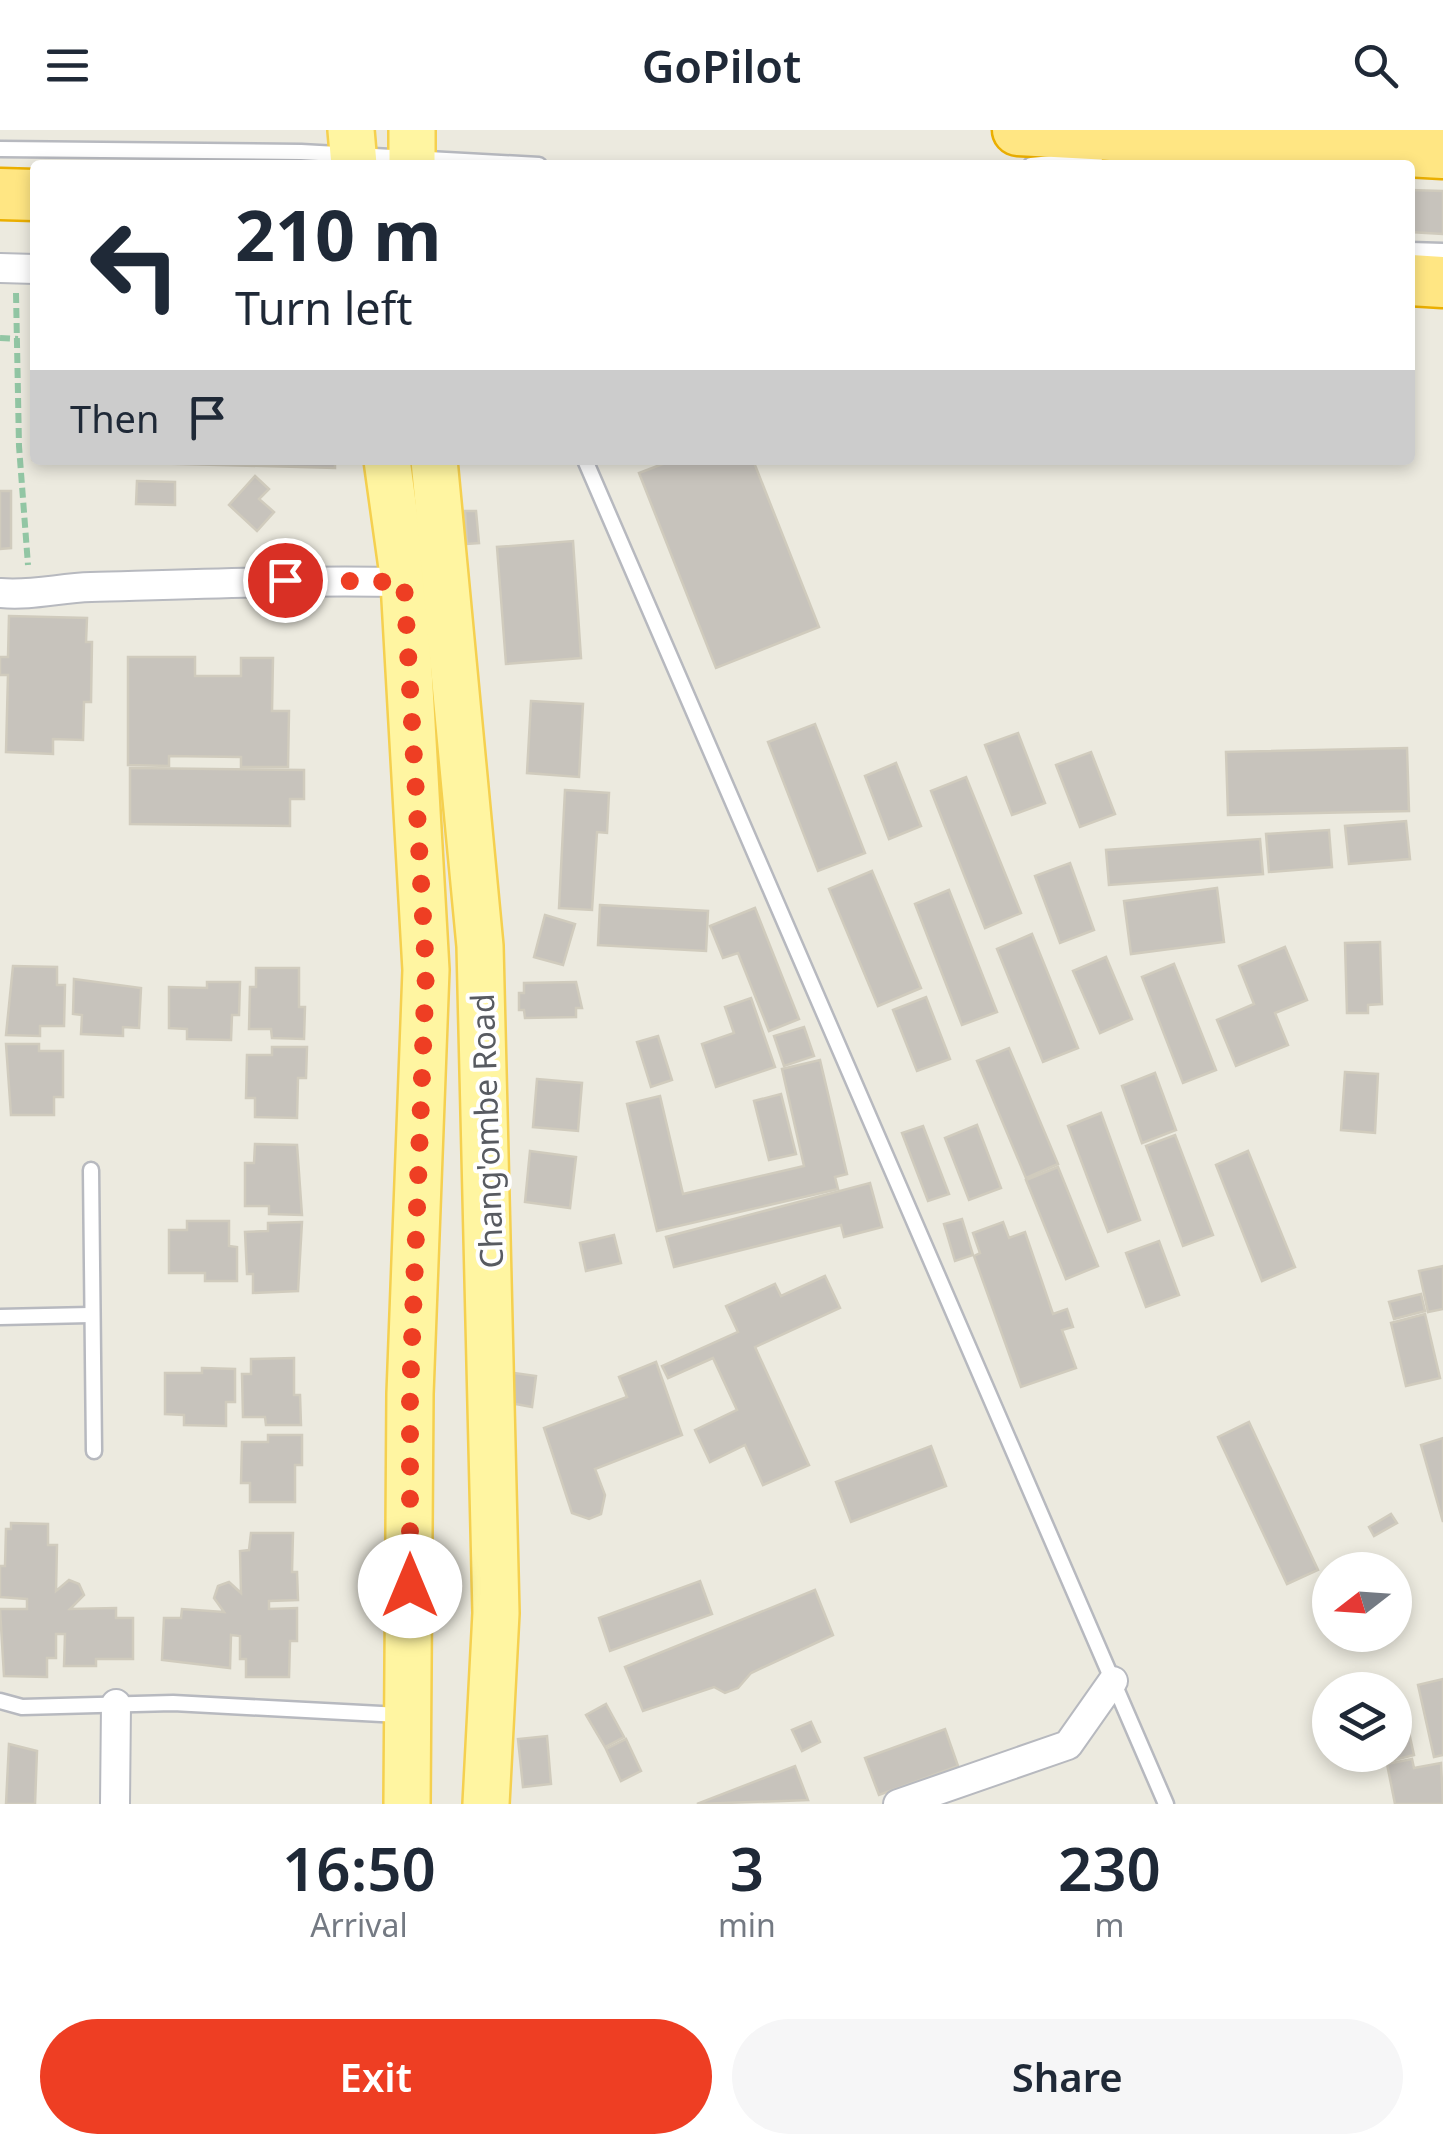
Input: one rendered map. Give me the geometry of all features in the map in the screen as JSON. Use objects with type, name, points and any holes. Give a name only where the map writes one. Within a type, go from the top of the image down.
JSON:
[{"type":"highway","points":[[1018,130],[1443,153]]},
{"type":"highway","points":[[0,194],[30,195]]},
{"type":"highway","points":[[1415,280],[1443,282]]},
{"type":"main road","name":"Chang'ombe Road","points":[[388,465],[404,582],[426,970],[410,1394],[407,1804]]},
{"type":"main road","name":"Chang'ombe Road","points":[[434,465],[480,946],[495,1574],[486,1804]]},
{"type":"street","points":[[0,593],[30,596],[87,587],[285,580],[404,582]]},
{"type":"street","points":[[898,1804],[1068,1745],[1112,1681]]},
{"type":"street","points":[[116,1704],[116,1804]]},
{"type":"lane","points":[[0,150],[412,151],[494,160]]},
{"type":"lane","points":[[1067,160],[1117,160]]},
{"type":"lane","points":[[1415,250],[1443,252]]},
{"type":"lane","points":[[587,465],[1166,1804]]},
{"type":"lane","points":[[91,1170],[94,1452]]},
{"type":"lane","points":[[0,1317],[90,1315]]},
{"type":"lane","points":[[0,1701],[22,1707],[274,1706],[406,1715]]},
{"type":"path","points":[[15,269],[19,309],[19,446],[30,596]]},
{"type":"path","points":[[0,338],[18,339]]},
{"type":"building","points":[[1415,190],[1443,191],[1443,234],[1415,232]]},
{"type":"building","points":[[222,465],[335,465],[335,468]]},
{"type":"building","points":[[660,465],[755,465],[819,627],[716,668],[639,473]]},
{"type":"building","points":[[255,476],[269,489],[259,499],[274,512],[257,531],[229,505]]},
{"type":"building","points":[[137,481],[175,482],[175,505],[136,504]]},
{"type":"building","points":[[0,491],[11,491],[11,548],[0,549]]},
{"type":"building","points":[[465,511],[476,511],[479,543],[467,544]]},
{"type":"building","points":[[573,541],[581,658],[506,664],[497,547]]},
{"type":"building","points":[[9,616],[87,618],[86,642],[92,642],[91,702],[84,702],[83,740],[53,739],[53,754],[6,752],[8,675],[0,675],[0,657],[8,657]]},
{"type":"building","points":[[128,657],[195,657],[195,676],[241,676],[241,658],[273,658],[272,711],[289,711],[288,767],[241,767],[241,757],[169,756],[169,766],[128,765]]},
{"type":"building","points":[[531,701],[583,704],[579,777],[527,773]]},
{"type":"building","points":[[815,724],[865,853],[818,871],[768,742]]},
{"type":"building","points":[[1018,733],[1045,803],[1012,815],[985,745]]},
{"type":"building","points":[[1407,748],[1409,811],[1228,815],[1226,752]]},
{"type":"building","points":[[1091,752],[1115,814],[1080,827],[1056,765]]},
{"type":"building","points":[[896,763],[921,826],[889,839],[865,776]]},
{"type":"building","points":[[130,768],[304,770],[304,799],[290,799],[290,826],[130,824]]},
{"type":"building","points":[[966,777],[1021,913],[985,928],[931,791]]},
{"type":"building","points":[[565,790],[609,793],[607,833],[597,832],[592,910],[559,908]]},
{"type":"building","points":[[1406,821],[1410,859],[1349,864],[1345,826]]},
{"type":"building","points":[[1329,830],[1332,867],[1269,872],[1266,834]]},
{"type":"building","points":[[1260,839],[1263,874],[1109,885],[1106,850]]},
{"type":"building","points":[[1070,863],[1094,930],[1060,943],[1035,876]]},
{"type":"building","points":[[872,871],[921,988],[878,1006],[829,889]]},
{"type":"building","points":[[1217,888],[1224,942],[1131,954],[1124,901]]},
{"type":"building","points":[[949,890],[997,1012],[962,1025],[915,904]]},
{"type":"building","points":[[600,905],[708,911],[706,951],[598,945]]},
{"type":"building","points":[[755,908],[799,1019],[769,1031],[738,953],[723,958],[710,926]]},
{"type":"building","points":[[545,915],[575,924],[563,965],[534,957]]},
{"type":"building","points":[[1032,934],[1078,1048],[1043,1062],[997,949]]},
{"type":"building","points":[[1380,942],[1382,1004],[1368,1005],[1368,1013],[1347,1013],[1345,943]]},
{"type":"building","points":[[1285,947],[1307,1000],[1275,1013],[1288,1045],[1236,1066],[1217,1020],[1254,1004],[1239,966]]},
{"type":"building","points":[[1106,957],[1132,1019],[1100,1033],[1073,971]]},
{"type":"building","points":[[1174,964],[1216,1070],[1183,1083],[1142,977]]},
{"type":"building","points":[[13,966],[57,967],[57,985],[65,985],[64,1026],[40,1026],[40,1036],[6,1035]]},
{"type":"building","points":[[256,968],[299,968],[299,1007],[305,1007],[304,1039],[272,1038],[271,1029],[249,1029],[250,987],[256,987]]},
{"type":"building","points":[[74,979],[141,988],[139,1028],[123,1027],[123,1036],[81,1034],[82,1015],[73,1014]]},
{"type":"building","points":[[207,982],[240,982],[239,1015],[232,1015],[231,1040],[187,1039],[187,1029],[169,1028],[169,987],[207,988]]},
{"type":"building","points":[[576,982],[582,1008],[576,1008],[576,1017],[525,1018],[524,1010],[519,1010],[519,993],[524,993],[524,983]]},
{"type":"building","points":[[926,997],[950,1059],[917,1071],[893,1010]]},
{"type":"building","points":[[751,998],[775,1067],[716,1087],[702,1044],[734,1033],[725,1007]]},
{"type":"building","points":[[804,1027],[814,1056],[784,1066],[774,1036]]},
{"type":"building","points":[[658,1036],[672,1080],[651,1087],[637,1042]]},
{"type":"building","points":[[6,1044],[39,1044],[39,1051],[63,1051],[63,1097],[54,1097],[54,1115],[11,1115]]},
{"type":"building","points":[[272,1047],[307,1047],[306,1078],[298,1078],[297,1118],[255,1117],[255,1098],[246,1098],[247,1055],[272,1055]]},
{"type":"building","points":[[1009,1048],[1058,1164],[1026,1178],[977,1061]]},
{"type":"building","points":[[820,1060],[847,1174],[835,1177],[838,1189],[657,1231],[627,1104],[660,1096],[683,1194],[804,1166],[782,1069]]},
{"type":"building","points":[[1345,1072],[1378,1074],[1375,1133],[1341,1130]]},
{"type":"building","points":[[1155,1073],[1176,1130],[1142,1143],[1122,1086]]},
{"type":"building","points":[[537,1079],[582,1083],[578,1131],[533,1127]]},
{"type":"building","points":[[781,1094],[796,1154],[769,1160],[754,1101]]},
{"type":"building","points":[[1101,1113],[1140,1220],[1108,1232],[1068,1126]]},
{"type":"building","points":[[977,1125],[1001,1188],[969,1200],[945,1138]]},
{"type":"building","points":[[923,1126],[949,1194],[928,1201],[902,1133]]},
{"type":"building","points":[[1175,1135],[1213,1235],[1183,1246],[1146,1146]]},
{"type":"building","points":[[255,1144],[297,1145],[302,1215],[269,1214],[269,1206],[245,1206],[245,1163],[254,1163]]},
{"type":"building","points":[[530,1151],[576,1157],[570,1208],[525,1202]]},
{"type":"building","points":[[1248,1151],[1295,1267],[1262,1281],[1216,1165]]},
{"type":"building","points":[[1058,1167],[1098,1266],[1066,1279],[1026,1180]]},
{"type":"building","points":[[870,1183],[882,1227],[844,1237],[841,1225],[674,1267],[666,1237]]},
{"type":"building","points":[[962,1219],[973,1255],[955,1261],[944,1224]]},
{"type":"building","points":[[187,1221],[229,1221],[229,1246],[237,1247],[237,1281],[205,1281],[205,1273],[169,1273],[169,1230],[187,1230]]},
{"type":"building","points":[[302,1222],[298,1291],[253,1293],[253,1274],[247,1274],[245,1232],[268,1231],[268,1223]]},
{"type":"building","points":[[1003,1222],[1009,1238],[1025,1232],[1053,1314],[1067,1309],[1073,1327],[1062,1330],[1076,1368],[1021,1387],[974,1256],[980,1253],[973,1233]]},
{"type":"building","points":[[614,1235],[621,1263],[586,1271],[580,1243]]},
{"type":"building","points":[[1159,1241],[1179,1295],[1146,1307],[1126,1253]]},
{"type":"building","points":[[1443,1266],[1443,1309],[1428,1312],[1419,1271]]},
{"type":"building","points":[[825,1276],[840,1308],[755,1347],[809,1465],[763,1485],[745,1445],[710,1462],[695,1430],[737,1410],[713,1358],[668,1378],[662,1366],[738,1332],[726,1306],[775,1284],[781,1296]]},
{"type":"building","points":[[1421,1294],[1425,1311],[1394,1319],[1389,1302]]},
{"type":"building","points":[[1425,1314],[1440,1378],[1406,1386],[1391,1323]]},
{"type":"building","points":[[294,1358],[294,1395],[300,1395],[301,1425],[266,1425],[265,1417],[243,1417],[242,1374],[251,1374],[251,1359]]},
{"type":"building","points":[[656,1362],[682,1435],[595,1469],[605,1495],[601,1514],[589,1519],[572,1513],[544,1428],[627,1397],[619,1377]]},
{"type":"building","points":[[202,1368],[235,1369],[235,1402],[226,1402],[226,1426],[184,1425],[184,1415],[165,1414],[165,1373],[202,1373]]},
{"type":"building","points":[[514,1373],[536,1376],[532,1407],[510,1403]]},
{"type":"building","points":[[1249,1422],[1312,1557],[1312,1573],[1287,1584],[1218,1437]]},
{"type":"building","points":[[268,1435],[302,1435],[302,1465],[295,1465],[295,1502],[250,1502],[250,1483],[241,1483],[242,1442],[268,1442]]},
{"type":"building","points":[[1443,1438],[1443,1522],[1421,1445]]},
{"type":"building","points":[[931,1446],[946,1486],[851,1522],[836,1482]]},
{"type":"building","points":[[1391,1514],[1397,1523],[1374,1536],[1369,1527]]},
{"type":"building","points":[[11,1523],[48,1524],[48,1545],[57,1545],[56,1591],[69,1580],[79,1584],[84,1595],[70,1609],[116,1608],[116,1618],[133,1618],[133,1659],[96,1659],[96,1666],[64,1666],[65,1634],[56,1634],[56,1658],[47,1658],[47,1677],[4,1676],[0,1609],[27,1609],[27,1599],[0,1597],[0,1566],[5,1566],[6,1529],[11,1529]]},
{"type":"building","points":[[251,1533],[293,1533],[292,1572],[297,1572],[298,1600],[269,1601],[269,1609],[297,1608],[297,1641],[290,1641],[289,1677],[246,1677],[246,1659],[240,1659],[240,1636],[231,1635],[230,1668],[162,1660],[164,1618],[181,1618],[182,1609],[224,1612],[214,1598],[218,1586],[229,1582],[241,1593],[240,1551],[249,1550]]},
{"type":"building","points":[[700,1581],[712,1614],[610,1651],[599,1618]]},
{"type":"building","points":[[815,1590],[833,1635],[751,1673],[738,1688],[725,1693],[714,1687],[643,1711],[625,1667]]},
{"type":"building","points":[[1443,1679],[1443,1755],[1434,1757],[1418,1685]]},
{"type":"building","points":[[606,1704],[624,1737],[605,1747],[586,1715]]},
{"type":"building","points":[[811,1722],[820,1742],[802,1751],[792,1730]]},
{"type":"building","points":[[945,1729],[958,1766],[879,1795],[865,1758]]},
{"type":"building","points":[[547,1736],[551,1784],[523,1787],[518,1739]]},
{"type":"building","points":[[626,1739],[641,1771],[621,1781],[606,1749]]},
{"type":"building","points":[[9,1744],[37,1751],[35,1804],[6,1804]]},
{"type":"building","points":[[1412,1759],[1414,1768],[1441,1763],[1443,1804],[1395,1804],[1389,1772],[1412,1772]]},
{"type":"building","points":[[795,1766],[808,1800],[697,1804]]},
{"type":"route","points":[[285,580],[404,582],[426,970],[410,1394],[410,1586]]}]
